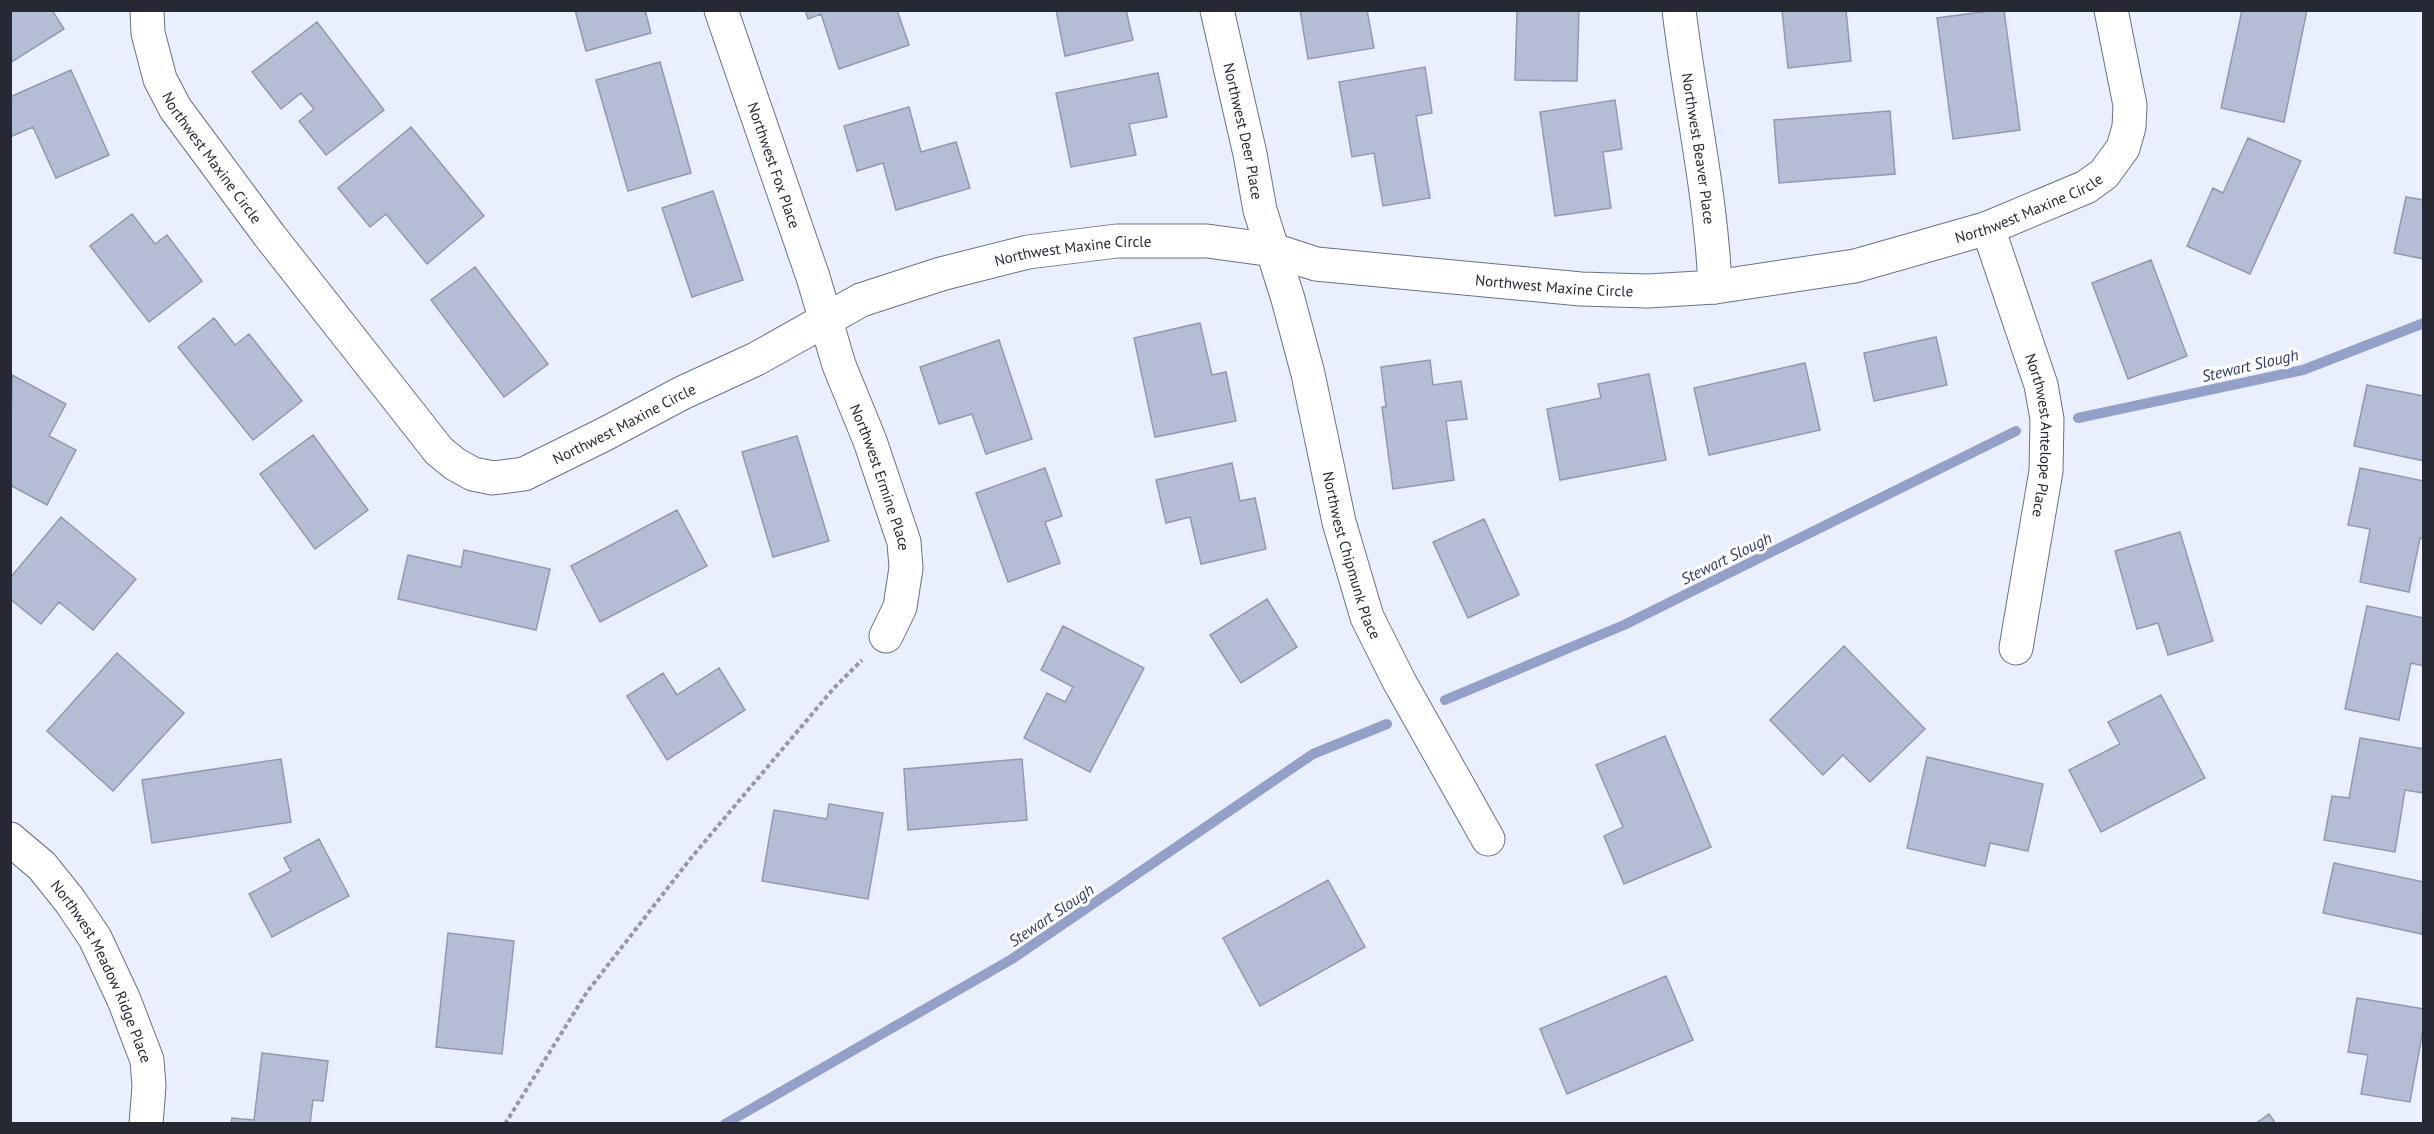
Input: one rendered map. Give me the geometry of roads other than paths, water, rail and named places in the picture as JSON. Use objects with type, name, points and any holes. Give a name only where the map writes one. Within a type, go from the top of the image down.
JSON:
[{"type":"street","name":"Northwest Maxine Circle","points":[[147,10],[148,33],[160,79],[175,108],[268,235],[439,451],[455,464],[473,474],[494,478],[524,474],[682,393],[756,359],[861,300],[941,274],[1028,252],[1117,242],[1196,241],[1273,250],[1316,264],[1581,290],[1648,291],[1715,287],[1855,266],[1988,228],[2086,188],[2104,174],[2122,148],[2129,127],[2130,105],[2111,10]]},
{"type":"street","name":"Northwest Fox Place","points":[[721,10],[813,277],[824,320]]},
{"type":"street","name":"Northwest Deer Place","points":[[1216,10],[1250,154],[1260,210],[1273,250]]},
{"type":"street","name":"Northwest Beaver Place","points":[[1679,10],[1705,169],[1713,242],[1715,287]]},
{"type":"street","name":"Northwest Antelope Place","points":[[1988,228],[2041,385],[2047,419],[2046,471],[2016,648]]},
{"type":"street","name":"Northwest Chipmunk Place","points":[[1273,250],[1308,374],[1339,522],[1367,617],[1399,681],[1488,839]]},
{"type":"street","name":"Northwest Ermine Place","points":[[824,320],[839,365],[870,441],[903,542],[906,568],[900,607],[886,636]]},
{"type":"street","name":"Northwest Meadow Ridge Place","points":[[10,839],[42,866],[70,901],[95,938],[124,1000],[147,1060],[149,1086],[146,1124]]},
{"type":"waterway","name":"Stewart Slough","points":[[2078,418],[2303,370],[2424,323]]},
{"type":"waterway","name":"Stewart Slough","points":[[1445,700],[1624,625],[2016,431]]},
{"type":"waterway","name":"Stewart Slough","points":[[725,1124],[1012,959],[1313,754],[1387,724]]}]
